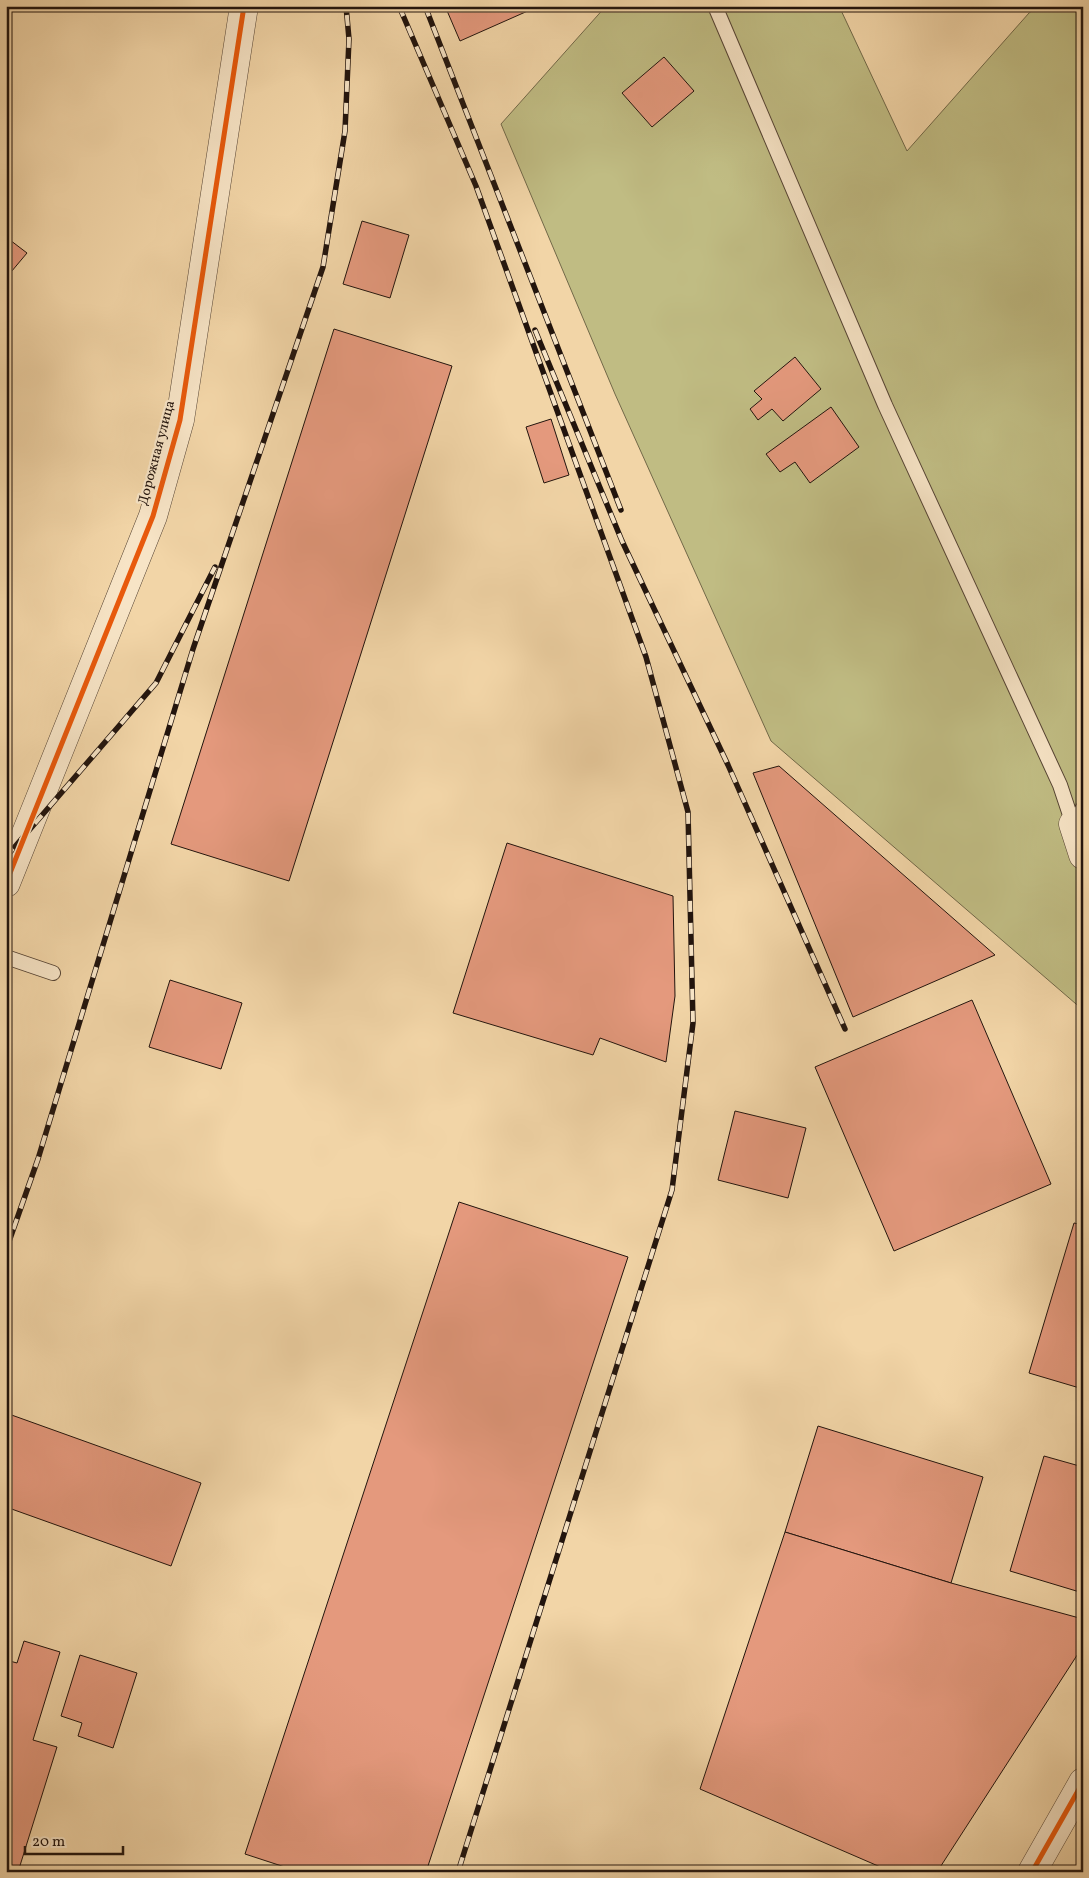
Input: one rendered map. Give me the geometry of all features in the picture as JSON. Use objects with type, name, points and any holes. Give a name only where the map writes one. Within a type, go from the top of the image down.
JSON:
[{"type":"street","name":"Дорожная улица","points":[[6,883],[153,516],[180,420],[244,6]]},
{"type":"street","points":[[1078,816],[1083,855]]},
{"type":"street","points":[[1032,1872],[1083,1782]]},
{"type":"lane","points":[[715,6],[885,405],[1060,785],[1078,816]]},
{"type":"lane","points":[[6,957],[53,973]]},
{"type":"shaded area","points":[[606,6],[839,6],[907,151],[1029,13],[1039,6],[1083,6],[1083,1010],[771,741],[615,394],[501,124]]},
{"type":"building","points":[[445,6],[539,6],[460,41]]},
{"type":"building","points":[[664,57],[694,91],[652,127],[622,93]]},
{"type":"building","points":[[362,221],[409,235],[390,298],[343,284]]},
{"type":"building","points":[[6,237],[27,253],[6,278]]},
{"type":"building","points":[[334,329],[452,366],[289,881],[171,844]]},
{"type":"building","points":[[795,357],[821,389],[783,421],[772,409],[758,420],[750,409],[762,399],[754,391]]},
{"type":"building","points":[[831,407],[859,447],[810,483],[795,462],[780,472],[766,454]]},
{"type":"building","points":[[551,419],[569,475],[544,483],[526,427]]},
{"type":"building","points":[[779,766],[995,955],[853,1017],[753,773]]},
{"type":"building","points":[[507,843],[673,896],[675,996],[666,1062],[600,1038],[593,1055],[453,1013]]},
{"type":"building","points":[[170,980],[242,1003],[221,1069],[149,1047]]},
{"type":"building","points":[[972,1000],[1051,1184],[894,1251],[815,1067]]},
{"type":"building","points":[[735,1111],[806,1128],[788,1198],[718,1180]]},
{"type":"building","points":[[459,1202],[628,1257],[426,1872],[300,1872],[245,1854]]},
{"type":"building","points":[[1074,1223],[1083,1225],[1083,1389],[1029,1373]]},
{"type":"building","points":[[6,1413],[201,1483],[171,1566],[6,1507]]},
{"type":"building","points":[[818,1426],[983,1477],[951,1583],[785,1532]]},
{"type":"building","points":[[1044,1456],[1083,1467],[1083,1593],[1010,1571]]},
{"type":"building","points":[[785,1532],[951,1583],[1083,1619],[1083,1646],[937,1872],[892,1872],[700,1789]]},
{"type":"building","points":[[24,1641],[60,1652],[33,1740],[57,1747],[18,1872],[6,1872],[6,1660],[17,1663]]},
{"type":"building","points":[[80,1655],[137,1673],[113,1748],[78,1736],[82,1723],[61,1716]]},
{"type":"railway","points":[[6,1250],[38,1159],[193,649],[323,267],[345,131],[349,39],[346,6]]},
{"type":"railway","points":[[399,6],[476,186],[646,657],[688,812],[693,1023],[672,1190],[458,1872]]},
{"type":"railway","points":[[425,6],[621,510]]},
{"type":"railway","points":[[535,330],[622,541],[728,765],[845,1029]]},
{"type":"railway","points":[[6,857],[156,683],[215,567]]},
{"type":"cycle path","points":[[6,883],[153,516],[180,420],[244,6]]},
{"type":"cycle path","points":[[1032,1872],[1083,1782]]}]
